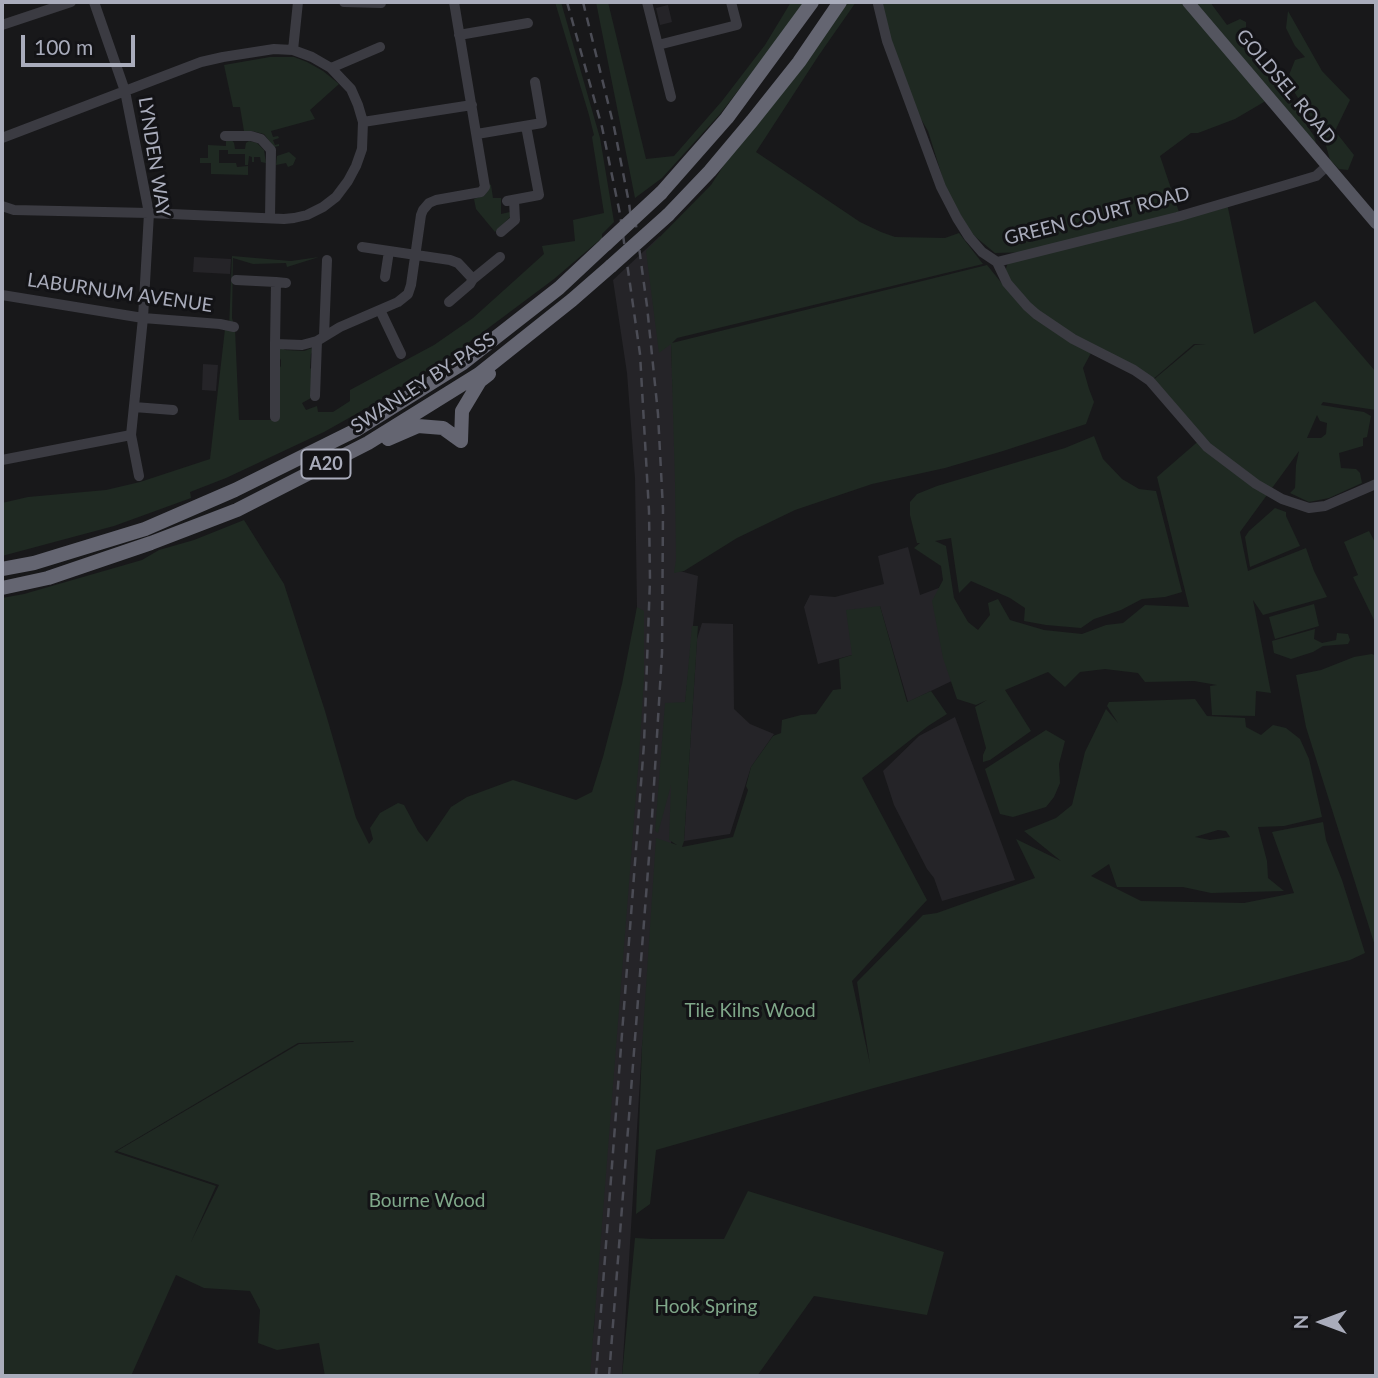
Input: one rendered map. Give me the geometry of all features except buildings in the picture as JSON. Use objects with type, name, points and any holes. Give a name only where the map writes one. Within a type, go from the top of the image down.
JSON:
[{"type":"highway","name":"SWANLEY BY-PASS","points":[[2,569],[34,563],[145,529],[235,490],[356,430],[463,363],[559,288],[666,188],[727,118],[812,2]]},
{"type":"highway","name":"A20","points":[[607,270],[668,215],[710,171],[799,62],[840,2]]},
{"type":"highway","name":"SWANLEY BY-PASS","points":[[2,588],[48,578],[237,510],[368,443],[479,374],[607,270]]},
{"type":"highway","points":[[301,477],[418,426],[443,428],[461,440],[462,411],[480,381],[587,294],[607,270]]},
{"type":"main road","name":"GOLDSEL ROAD","points":[[1188,2],[1327,166]]},
{"type":"main road","points":[[1327,166],[1376,223]]},
{"type":"street","points":[[2,25],[71,2]]},
{"type":"street","name":"LYNDEN WAY","points":[[94,2],[125,91],[149,213],[143,318],[131,435],[139,476]]},
{"type":"street","points":[[293,50],[298,2]]},
{"type":"street","points":[[344,2],[381,3]]},
{"type":"street","points":[[275,344],[302,345],[398,302],[408,294],[411,285],[421,215],[429,203],[481,192],[485,187],[454,2]]},
{"type":"street","points":[[647,2],[671,97]]},
{"type":"street","points":[[659,46],[737,25],[731,2]]},
{"type":"street","name":"GREEN COURT ROAD","points":[[878,4],[887,41],[942,187],[969,237],[997,262],[1177,217],[1316,176],[1327,166]]},
{"type":"street","points":[[459,35],[528,23]]},
{"type":"street","points":[[331,68],[380,47]]},
{"type":"street","points":[[2,138],[212,59],[258,51],[293,50],[331,68],[351,89],[363,122],[362,149],[348,181],[336,197],[307,215],[284,219],[15,210],[2,206]]},
{"type":"street","points":[[477,134],[542,122],[536,82]]},
{"type":"street","points":[[363,122],[472,105]]},
{"type":"street","points":[[502,232],[515,220],[510,201],[539,195],[526,126]]},
{"type":"street","points":[[225,136],[251,136],[261,139],[271,150],[270,218]]},
{"type":"street","points":[[362,247],[450,260],[457,263],[473,279]]},
{"type":"street","points":[[385,276],[389,251]]},
{"type":"street","points":[[449,302],[500,257]]},
{"type":"street","points":[[315,396],[327,260]]},
{"type":"street","points":[[997,262],[1007,283],[1036,314],[1073,339],[1134,370],[1150,382],[1207,447],[1255,484],[1282,499],[1308,508],[1325,506],[1376,484]]},
{"type":"street","points":[[236,280],[281,282],[275,344],[275,416]]},
{"type":"street","name":"LABURNUM AVENUE","points":[[2,295],[143,318],[234,327]]},
{"type":"street","points":[[380,310],[401,354]]},
{"type":"street","points":[[134,407],[173,410]]},
{"type":"street","points":[[2,460],[131,435]]},
{"type":"shaded area","points":[[668,5],[672,22],[660,25],[656,8]]},
{"type":"shaded area","points":[[660,236],[671,343],[680,571],[698,576],[670,853],[642,1046],[622,1376],[587,1376],[594,1327],[598,1215],[637,607],[635,478],[627,373],[613,280]]},
{"type":"shaded area","points":[[194,257],[231,259],[230,274],[193,272]]},
{"type":"shaded area","points":[[203,364],[218,365],[216,391],[202,390]]},
{"type":"shaded area","points":[[908,547],[920,595],[944,586],[958,678],[908,702],[880,606],[852,655],[818,664],[804,607],[810,595],[835,597],[884,584],[878,556]]},
{"type":"shaded area","points":[[702,623],[733,624],[734,709],[750,724],[774,734],[751,767],[730,834],[684,841],[697,639]]},
{"type":"shaded area","points":[[955,717],[1015,880],[942,901],[934,878],[894,805],[883,771],[919,736]]},
{"type":"green space","points":[[555,2],[561,2],[600,138],[614,222],[602,234],[602,238],[554,279],[459,350],[324,432],[190,492],[191,498],[114,526],[2,556],[2,503],[28,497],[106,490],[210,459],[225,329],[229,329],[232,256],[291,261],[319,257],[287,267],[286,263],[253,264],[233,258],[232,318],[235,329],[239,420],[278,420],[276,401],[280,397],[278,370],[281,360],[278,356],[282,347],[285,350],[304,351],[315,347],[311,354],[311,398],[302,403],[306,410],[317,406],[318,412],[333,412],[350,401],[350,390],[434,345],[473,318],[544,254],[542,246],[575,241],[573,220],[604,213],[592,137],[594,135]]},
{"type":"green space","points":[[596,2],[608,2],[646,159],[674,156],[722,101],[765,45],[791,2],[804,2],[720,114],[662,178],[635,198]]},
{"type":"green space","points":[[840,2],[856,2],[756,152],[860,222],[881,232],[895,237],[945,238],[959,233],[983,264],[677,338],[672,343],[987,265],[1004,286],[1092,351],[1083,368],[1094,402],[1086,424],[945,468],[872,484],[795,510],[737,538],[684,571],[674,573],[675,482],[671,344],[659,353],[646,251],[711,185],[752,122]]},
{"type":"green space","points":[[878,2],[1187,2],[1269,99],[1235,119],[1198,133],[1191,133],[1160,156],[1180,215],[1033,252],[995,253],[972,234],[947,192],[928,131],[907,95]]},
{"type":"green space","points":[[1189,2],[1210,2],[1227,25],[1240,19],[1246,22],[1246,42],[1263,65],[1275,73],[1316,143]]},
{"type":"green space","points":[[1288,11],[1322,71],[1350,100],[1335,131],[1354,155],[1348,170],[1339,169],[1330,160],[1318,125],[1287,80],[1295,60],[1305,57],[1295,46],[1286,28]]},
{"type":"green space","points":[[270,57],[294,57],[307,62],[339,84],[310,110],[315,119],[271,131],[273,137],[279,138],[273,140],[275,145],[279,144],[274,147],[264,134],[244,131],[240,107],[233,107],[224,65]]},
{"type":"green space","points":[[226,140],[232,140],[235,149],[245,149],[249,141],[257,143],[264,150],[266,163],[261,162],[260,157],[254,157],[252,162],[252,157],[249,156],[248,165],[245,165],[245,154],[228,154],[228,150],[219,150],[219,163],[236,163],[237,167],[248,166],[248,175],[211,174],[211,163],[200,163],[200,158],[208,158],[208,145],[226,146]]},
{"type":"green space","points":[[289,152],[296,158],[293,165],[276,165],[277,156]]},
{"type":"green space","points":[[489,184],[493,198],[501,198],[501,214],[510,212],[510,217],[495,232],[476,209],[474,199],[485,195]]},
{"type":"green space","points":[[1227,203],[1254,334],[1315,301],[1376,372],[1376,410],[1323,402],[1321,405],[1364,412],[1371,416],[1363,446],[1339,453],[1341,468],[1356,469],[1360,473],[1362,483],[1329,498],[1309,502],[1290,493],[1295,488],[1299,451],[1240,532],[1248,571],[1306,548],[1327,597],[1263,615],[1253,600],[1271,693],[1256,691],[1255,716],[1212,715],[1210,686],[1217,685],[1194,681],[1145,682],[1138,673],[1105,669],[1080,672],[1065,687],[1048,672],[1005,690],[1031,731],[990,760],[983,762],[986,748],[975,707],[987,700],[976,705],[957,699],[943,658],[932,601],[943,580],[941,566],[914,548],[920,543],[917,543],[910,515],[910,502],[917,494],[937,486],[1065,448],[1094,436],[1103,459],[1122,479],[1139,489],[1156,491],[1182,592],[1142,599],[1094,619],[1081,628],[1024,621],[1025,608],[1010,598],[971,581],[959,593],[951,538],[935,541],[946,546],[954,598],[968,622],[978,630],[990,615],[988,603],[998,599],[1010,620],[1044,630],[1082,634],[1106,625],[1123,623],[1145,605],[1189,607],[1157,477],[1202,438],[1152,381],[1195,345],[1206,344],[1194,344],[1151,381],[1046,320],[1004,274],[1009,260]],"holes":[[[1317,415],[1320,421],[1327,423],[1326,434],[1321,438],[1307,438]]]},
{"type":"green space","points":[[1275,508],[1286,512],[1300,546],[1250,567],[1245,537]]},
{"type":"green space","name":"Bourne Wood","points":[[244,520],[284,584],[356,818],[369,844],[373,839],[370,828],[380,813],[398,803],[404,805],[427,842],[451,807],[467,797],[513,780],[576,800],[592,792],[622,684],[637,607],[644,611],[644,677],[639,757],[590,1376],[325,1376],[319,1343],[277,1350],[258,1343],[260,1310],[250,1291],[204,1288],[176,1275],[131,1376],[2,1376],[2,598],[142,560],[159,550],[194,540]],"holes":[[[353,1042],[299,1044],[117,1151],[219,1185],[191,1242],[216,1186],[114,1152],[298,1043]]]},
{"type":"green space","points":[[1369,531],[1376,544],[1376,624],[1353,577],[1358,575],[1344,542]]},
{"type":"green space","points":[[1314,604],[1319,626],[1275,639],[1269,617]]},
{"type":"green space","name":"Tile Kilns Wood","points":[[880,606],[907,702],[931,691],[947,714],[862,778],[927,900],[852,981],[870,1064],[857,982],[923,915],[937,913],[1035,878],[1016,839],[1061,861],[1024,831],[1056,818],[1072,805],[1085,752],[1106,709],[1118,723],[1107,706],[1109,702],[1195,699],[1207,716],[1245,718],[1246,727],[1261,735],[1273,725],[1286,728],[1300,739],[1309,759],[1322,817],[1284,826],[1258,827],[1267,861],[1268,878],[1284,891],[1211,893],[1183,887],[1117,887],[1109,864],[1091,876],[1141,901],[1244,903],[1294,893],[1272,832],[1323,822],[1326,840],[1365,953],[1350,960],[874,1088],[656,1150],[650,1204],[636,1214],[642,1046],[656,838],[677,845],[669,840],[671,785],[658,833],[655,831],[665,703],[685,702],[692,626],[698,626],[682,847],[733,837],[748,790],[746,786],[751,767],[773,736],[781,733],[782,720],[816,714],[833,690],[841,689],[839,659],[852,655],[846,610]],"holes":[[[1218,830],[1226,831],[1230,837],[1210,840],[1195,837]]]},
{"type":"green space","points":[[1315,629],[1314,639],[1322,643],[1336,640],[1337,633],[1348,634],[1350,640],[1348,644],[1323,646],[1291,659],[1274,653],[1272,641]]},
{"type":"green space","points":[[1372,654],[1376,656],[1376,949],[1306,727],[1296,675]]},
{"type":"green space","points":[[1046,730],[1065,741],[1059,764],[1060,783],[1054,797],[1046,807],[1013,817],[1000,814],[985,769]]},
{"type":"green space","name":"Hook Spring","points":[[748,1191],[944,1252],[927,1315],[814,1296],[757,1376],[622,1376],[635,1238],[724,1239]]},
{"type":"railway","points":[[567,2],[602,127],[620,214],[640,354],[649,511],[650,580],[644,744],[596,1376]]},
{"type":"railway","points":[[583,2],[614,127],[632,227]]},
{"type":"railway","points":[[609,1376],[662,653],[663,509],[658,414],[635,218]]}]
